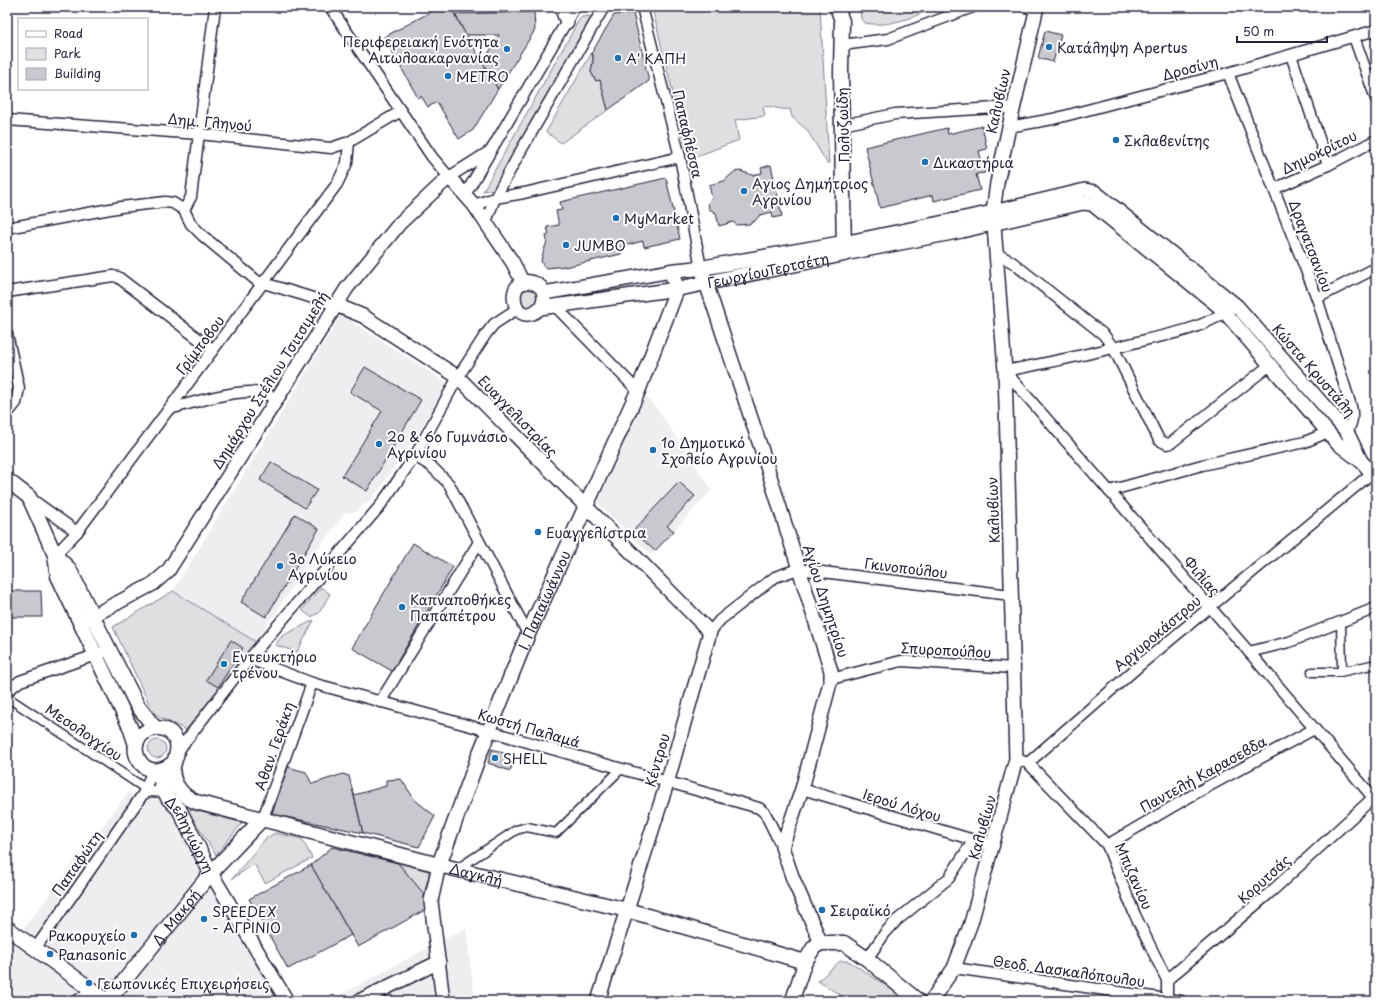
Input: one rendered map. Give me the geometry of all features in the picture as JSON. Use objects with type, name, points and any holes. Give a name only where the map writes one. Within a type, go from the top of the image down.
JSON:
[{"type":"main road","points":[[837,7],[842,21]]},
{"type":"main road","points":[[842,21],[848,7]]},
{"type":"main road","name":"Πολυζωίδη","points":[[842,21],[844,248]]},
{"type":"main road","name":"ΓεωργίουΤερτσέτη","points":[[671,271],[844,248]]},
{"type":"main road","name":"ΓεωργίουΤερτσέτη","points":[[677,289],[844,248]]},
{"type":"main road","points":[[671,271],[677,289]]},
{"type":"main road","name":"Ι. Παπαϊωάννου","points":[[439,865],[489,731],[528,634],[638,391],[677,289]]},
{"type":"main road","points":[[7,480],[30,497],[55,555],[58,576],[130,727],[139,762],[143,766],[155,770],[163,770],[176,757],[178,744],[171,733],[155,728],[142,735],[136,746]]},
{"type":"main road","points":[[55,555],[70,569],[137,705],[155,728]]},
{"type":"main road","name":"Δαγκλή","points":[[176,757],[173,778],[179,790],[184,795],[196,802],[263,818],[439,865],[627,910],[805,962]]},
{"type":"main road","name":"Δεληγιώργη","points":[[155,770],[172,803],[179,809],[211,873]]},
{"type":"main road","points":[[179,809],[186,803],[196,802]]},
{"type":"main road","name":"Δ. Μακρή","points":[[107,1001],[211,873],[263,818]]},
{"type":"main road","points":[[7,928],[107,1001]]},
{"type":"main road","points":[[805,962],[814,947],[821,944],[844,944],[867,959],[918,1001]]},
{"type":"street","points":[[7,228],[95,212],[165,202],[176,204],[184,210],[191,197],[215,7]]},
{"type":"street","points":[[330,7],[432,157],[474,205],[486,222],[517,269],[523,283]]},
{"type":"street","points":[[561,7],[566,22]]},
{"type":"street","name":"Δημάρχου Στέλιου Τσιτσιμελή","points":[[465,195],[575,7]]},
{"type":"street","points":[[486,222],[495,198],[604,7]]},
{"type":"street","name":"Παπαφλέσσα","points":[[642,7],[680,157],[701,268]]},
{"type":"street","points":[[842,44],[888,38],[973,7]]},
{"type":"street","name":"Καλυβίων","points":[[931,1001],[954,968],[971,923],[1022,761],[1014,668],[1005,371],[994,218],[997,183],[1033,8]]},
{"type":"street","name":"Δροσίνη","points":[[1009,127],[1053,119],[1228,73],[1376,30]]},
{"type":"street","points":[[1354,36],[1376,100]]},
{"type":"street","points":[[1291,55],[1328,165]]},
{"type":"street","name":"Δραγατσανίου","points":[[1228,73],[1317,298],[1352,410],[1352,423],[1347,432]]},
{"type":"street","points":[[842,125],[894,114],[1013,107]]},
{"type":"street","name":"Δημ. Γληνού","points":[[7,120],[199,134],[331,148],[349,142],[400,111]]},
{"type":"street","name":"Δημοκρίτου","points":[[1274,189],[1328,165],[1376,140]]},
{"type":"street","name":"Γρίμποβου","points":[[55,555],[77,532],[337,184],[347,163],[349,142]]},
{"type":"street","name":"Δημάρχου Στέλιου Τσιτσιμελή","points":[[80,623],[153,584],[168,571],[278,400],[336,305],[357,275],[400,223],[449,178],[490,151]]},
{"type":"street","points":[[474,205],[495,198],[524,193],[680,157]]},
{"type":"street","name":"Κώστα Κρυστάλη","points":[[994,218],[1083,203],[1092,204],[1209,298],[1230,309],[1347,432],[1362,462]]},
{"type":"street","name":"Ευαγγελιστρίας","points":[[184,210],[191,224],[203,236],[255,280],[263,284],[336,305],[363,316],[458,377],[710,632]]},
{"type":"street","name":"ΓεωργίουΤερτσέτη","points":[[844,248],[994,218]]},
{"type":"street","points":[[997,254],[1012,262],[1104,336],[1114,348],[1159,440],[1166,444],[1170,443],[1270,365]]},
{"type":"street","name":"Αγίου Δημητρίου","points":[[701,268],[829,662],[831,679],[802,788],[782,847]]},
{"type":"street","points":[[1317,298],[1376,268]]},
{"type":"street","name":"ΓεωργίουΤερτσέτη","points":[[544,293],[671,271]]},
{"type":"street","points":[[7,292],[113,276],[118,277],[213,350]]},
{"type":"street","points":[[523,283],[534,283],[538,285],[544,293],[545,299],[536,312],[526,314],[517,309],[514,305],[513,295],[515,290],[523,283]]},
{"type":"street","name":"ΓεωργίουΤερτσέτη","points":[[540,308],[677,289]]},
{"type":"street","points":[[555,306],[638,391]]},
{"type":"street","points":[[176,757],[249,659],[380,506],[415,456],[458,377],[494,324],[517,309]]},
{"type":"street","points":[[1005,371],[1114,348],[1202,325],[1230,309]]},
{"type":"street","name":"Κώστα Κρυστάλη","points":[[1230,309],[1270,365],[1337,443],[1362,462]]},
{"type":"street","points":[[7,334],[19,388],[16,402],[7,414]]},
{"type":"street","name":"Φιλίας","points":[[1005,371],[1375,798]]},
{"type":"street","points":[[169,409],[236,393],[262,393],[278,400]]},
{"type":"street","points":[[1109,491],[1202,465],[1305,442],[1328,432]]},
{"type":"street","points":[[415,456],[431,466],[449,484],[528,634]]},
{"type":"street","points":[[1362,462],[1374,476]]},
{"type":"street","name":"Αργυροκάστρου","points":[[1022,761],[1210,607],[1374,476]]},
{"type":"street","points":[[30,497],[77,532]]},
{"type":"street","points":[[380,702],[479,542]]},
{"type":"street","name":"Γκινοπούλου","points":[[798,569],[1011,595]]},
{"type":"street","name":"Κέντρου","points":[[598,1001],[667,783],[710,632],[720,620],[775,577],[798,569]]},
{"type":"street","points":[[1249,652],[1289,642],[1376,608]]},
{"type":"street","points":[[1341,622],[1342,671]]},
{"type":"street","points":[[7,691],[20,681],[110,650]]},
{"type":"street","name":"Κωστή Παλαμά","points":[[249,659],[312,683],[489,731],[621,770],[759,808],[765,813],[782,847]]},
{"type":"street","name":"Σπυροπούλου","points":[[831,679],[901,661],[1014,668]]},
{"type":"street","points":[[1312,672],[1342,671],[1376,664]]},
{"type":"street","name":"Αθαν. Γεράκη","points":[[263,818],[312,683]]},
{"type":"street","name":"Μεσολογγίου","points":[[7,697],[145,792]]},
{"type":"street","name":"Παντελή Καρασεβδα","points":[[1106,845],[1314,729]]},
{"type":"street","name":"Μπιζανίου","points":[[1022,761],[1106,845],[1136,915],[1167,980],[1167,1000]]},
{"type":"street","name":"Παπαφώτη","points":[[35,949],[145,792],[155,770]]},
{"type":"street","points":[[456,869],[516,830],[527,827],[556,833],[621,770]]},
{"type":"street","name":"Ιερού Λόχου","points":[[802,788],[973,841],[994,846]]},
{"type":"street","points":[[145,792],[166,792]]},
{"type":"street","name":"Κορυτσάς","points":[[1167,980],[1273,890],[1375,798]]},
{"type":"street","points":[[867,959],[884,933],[896,921],[949,878],[973,841]]},
{"type":"street","points":[[782,847],[793,879],[821,944]]},
{"type":"street","points":[[439,865],[431,901],[443,1001]]},
{"type":"street","name":"Δεληγιώργη","points":[[211,873],[287,1001]]},
{"type":"street","points":[[359,1001],[439,962]]},
{"type":"street","points":[[792,1001],[805,962]]},
{"type":"street","name":"Θεοδ. Δασκαλόπουλου","points":[[954,968],[1154,999],[1181,1001]]},
{"type":"street","points":[[79,1001],[94,992]]},
{"type":"shaded area","points":[[341,315],[450,385],[378,491],[366,505],[363,504],[357,512],[346,512],[312,556],[256,642],[173,591]]},
{"type":"shaded area","name":"1ο Δημοτικό Σχολείο Αγρινίου","points":[[644,395],[658,410],[712,490],[651,555],[598,503]]},
{"type":"shaded area","points":[[128,793],[177,800],[293,1001],[7,1001],[7,950]]},
{"type":"shaded area","points":[[466,928],[475,1001],[328,1001]]},
{"type":"green space","points":[[652,7],[820,7],[829,163],[827,163],[807,130],[792,117],[790,109],[770,107],[763,107],[765,116],[735,120],[739,140],[689,159]]},
{"type":"green space","points":[[860,7],[938,7],[893,23],[875,24],[865,23],[861,19]]},
{"type":"green space","points":[[592,16],[494,189],[483,191],[579,20],[582,17]]},
{"type":"green space","points":[[591,54],[593,54],[591,72],[595,80],[600,80],[608,110],[561,143],[546,132]]},
{"type":"green space","points":[[523,287],[538,288],[537,307],[522,308],[517,293]]},
{"type":"green space","points":[[321,587],[330,594],[319,613],[311,617],[302,610]]},
{"type":"green space","points":[[173,591],[256,642],[186,730],[159,717],[151,708],[113,627]]},
{"type":"green space","points":[[314,620],[297,652],[275,645],[282,636]]},
{"type":"green space","points":[[157,740],[163,743],[166,749],[163,755],[157,758],[151,755],[148,749],[151,743]]},
{"type":"green space","points":[[190,809],[242,823],[216,855],[188,811]]},
{"type":"green space","points":[[275,833],[302,839],[312,858],[265,883],[254,864],[232,879],[266,838]]},
{"type":"green space","points":[[398,863],[428,871],[429,874],[424,894]]},
{"type":"green space","points":[[840,961],[848,961],[852,963],[909,1001],[850,1001],[818,981]]},
{"type":"building","name":"METRO","points":[[440,7],[450,7],[498,89],[473,130],[459,139],[437,102],[428,107],[421,96],[418,98],[384,37]]},
{"type":"building","name":"Περιφερειακή Ενότητα Αιτωλοακαρνανίας","points":[[534,12],[535,30],[498,89],[483,63],[499,35],[466,35],[455,14]]},
{"type":"building","name":"Α' ΚΑΠΗ","points":[[633,13],[649,81],[608,110],[600,80],[596,81],[591,72],[593,54],[591,54],[614,15]]},
{"type":"building","name":"Κατάληψη Apertus","points":[[1045,31],[1061,35],[1053,62],[1038,58]]},
{"type":"building","name":"Δικαστήρια","points":[[982,126],[987,149],[979,151],[985,173],[976,174],[980,190],[934,201],[933,195],[880,208],[865,147],[947,128],[948,134]]},
{"type":"building","name":"Αγιος Δημήτριος Αγρινίου","points":[[771,165],[782,216],[773,218],[772,212],[760,215],[755,221],[749,224],[737,225],[733,222],[719,226],[716,213],[709,209],[708,203],[712,198],[709,185],[724,181],[734,172],[740,171],[752,175],[762,173],[761,168]]},
{"type":"building","name":"MyMarket","points":[[666,178],[680,239],[644,247],[643,241],[620,247],[621,254],[565,267],[547,268],[543,266],[541,260],[547,241],[546,235],[549,235],[547,227],[559,225],[556,211],[562,210],[560,202]]},
{"type":"building","name":"2ο & 6ο Γυμνάσιο Αγρινίου","points":[[365,367],[421,400],[367,491],[342,476],[382,411],[350,392]]},
{"type":"building","points":[[271,462],[317,490],[305,508],[260,480]]},
{"type":"building","points":[[679,482],[695,496],[667,526],[674,531],[655,551],[633,531]]},
{"type":"building","name":"3ο Λύκειο Αγρινίου","points":[[295,514],[319,529],[266,617],[241,602]]},
{"type":"building","name":"Καπναποθήκες Παπαπέτρου","points":[[413,543],[453,567],[392,671],[352,648]]},
{"type":"building","points":[[7,591],[41,591],[42,617],[7,617]]},
{"type":"building","name":"Εντευκτήριο τρένου","points":[[231,640],[243,648],[218,687],[206,680]]},
{"type":"building","points":[[492,749],[515,757],[510,771],[488,763]]},
{"type":"building","points":[[288,767],[306,772],[312,784],[343,774],[349,776],[363,833],[272,814]]},
{"type":"building","points":[[401,779],[415,800],[435,816],[419,847],[363,833],[354,795],[386,786],[386,780]]},
{"type":"building","points":[[332,847],[398,863],[424,894],[425,910],[358,947],[311,865]]},
{"type":"building","points":[[311,865],[351,935],[288,969],[249,899]]},
{"type":"place","name":"Κατάληψη Apertus","points":[[1049,47]]},
{"type":"place","name":"Περιφερειακή Ενότητα Αιτωλοακαρνανίας","points":[[507,49]]},
{"type":"place","name":"Α' ΚΑΠΗ","points":[[618,58]]},
{"type":"place","name":"METRO","points":[[448,76]]},
{"type":"place","name":"Σκλαβενίτης","points":[[1116,140]]},
{"type":"place","name":"Δικαστήρια","points":[[925,162]]},
{"type":"place","name":"Αγιος Δημήτριος Αγρινίου","points":[[744,191]]},
{"type":"place","name":"MyMarket","points":[[616,218]]},
{"type":"place","name":"JUMBO","points":[[566,245]]},
{"type":"place","name":"2ο & 6ο Γυμνάσιο Αγρινίου","points":[[379,444]]},
{"type":"place","name":"1ο Δημοτικό Σχολείο Αγρινίου","points":[[653,450]]},
{"type":"place","name":"Ευαγγελίστρια","points":[[538,532]]},
{"type":"place","name":"3ο Λύκειο Αγρινίου","points":[[280,566]]},
{"type":"place","name":"Καπναποθήκες Παπαπέτρου","points":[[402,607]]},
{"type":"place","name":"Εντευκτήριο τρένου","points":[[224,664]]},
{"type":"place","name":"SHELL","points":[[495,758]]},
{"type":"place","name":"Σειραϊκό","points":[[822,910]]},
{"type":"place","name":"SPEEDEX - ΑΓΡΙΝΙΟ","points":[[204,919]]},
{"type":"place","name":"Ρακορυχείο","points":[[134,935]]},
{"type":"place","name":"Panasonic","points":[[50,954]]},
{"type":"place","name":"Γεωπονικές Επιχειρήσεις","points":[[89,983]]}]
